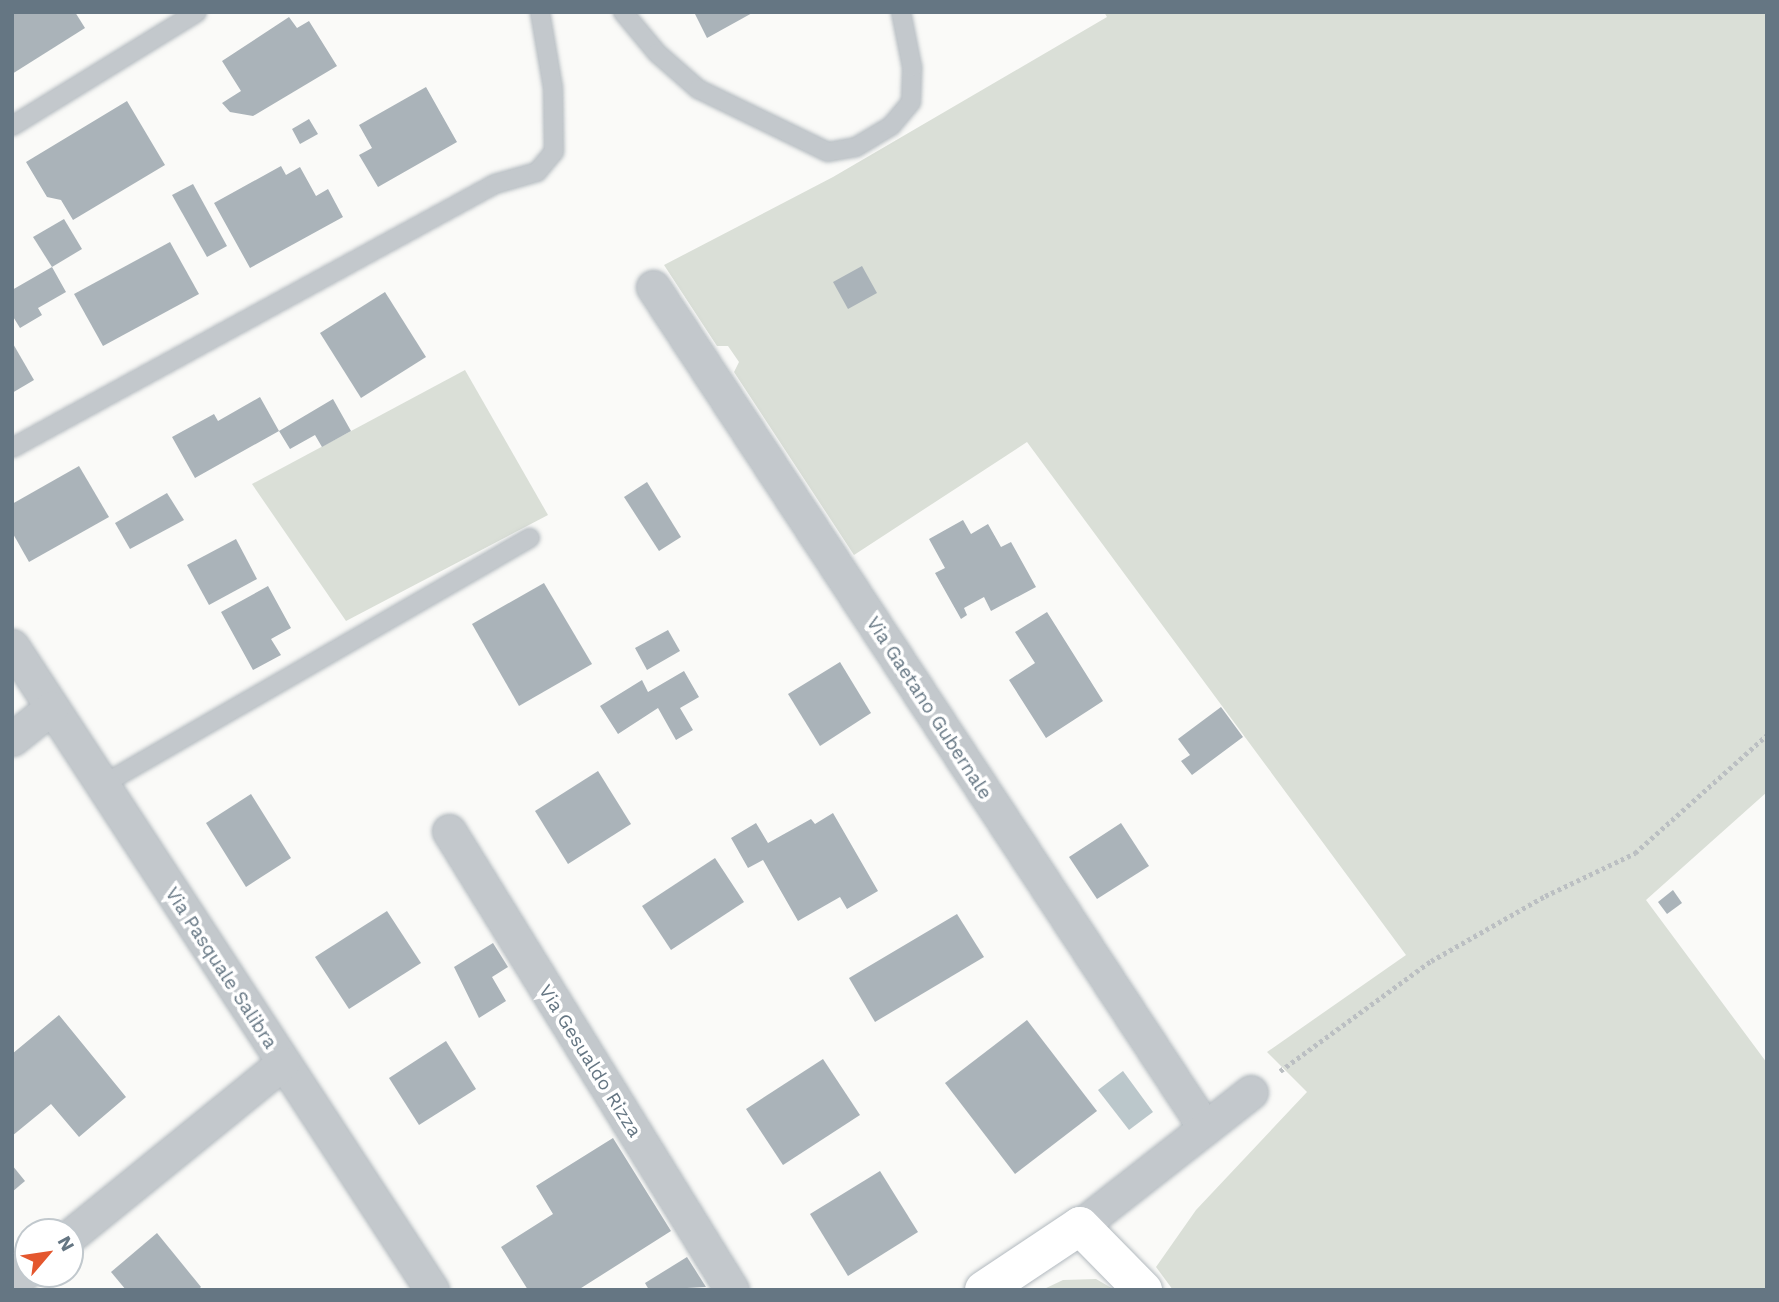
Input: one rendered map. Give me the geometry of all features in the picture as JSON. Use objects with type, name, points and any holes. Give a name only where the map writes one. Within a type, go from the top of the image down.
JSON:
[{"type":"street","name":"Via Gaetano Gubernale","points":[[653,287],[1205,1128]]},
{"type":"street","name":"Via Pasquale Salibra","points":[[12,646],[283,1063],[424,1286]]},
{"type":"street","points":[[12,739],[51,708]]},
{"type":"street","name":"Via Gesualdo Rizza","points":[[449,831],[732,1290]]},
{"type":"street","points":[[84,1225],[283,1063]]},
{"type":"street","points":[[984,1290],[1080,1226],[1251,1092]]},
{"type":"street","points":[[1080,1226],[1143,1290]]},
{"type":"lane","points":[[12,126],[197,12]]},
{"type":"lane","points":[[12,449],[495,184],[537,172],[554,152],[553,88],[540,12]]},
{"type":"lane","points":[[623,12],[657,53],[698,89],[828,152],[856,147],[891,126],[911,102],[912,67],[901,12]]},
{"type":"lane","points":[[102,785],[530,538]]},
{"type":"path","points":[[1251,1092],[1431,961],[1545,896],[1635,853],[1767,736]]},
{"type":"shaded area","points":[[1104,12],[1767,12],[1767,792],[1646,900],[1767,1063],[1767,1290],[1173,1290],[1156,1267],[1196,1210],[1307,1092],[1267,1052],[1406,955],[1027,442],[854,555],[734,372],[739,362],[728,346],[717,346],[664,265],[833,177],[1107,17]]},
{"type":"shaded area","points":[[465,370],[548,515],[346,621],[252,484]]},
{"type":"shaded area","points":[[1123,1071],[1153,1112],[1129,1130],[1098,1090]]},
{"type":"shaded area","points":[[1096,1279],[1115,1290],[1042,1290],[1063,1280]]},
{"type":"building","points":[[12,12],[75,12],[85,28],[12,74]]},
{"type":"building","points":[[694,12],[754,12],[707,38]]},
{"type":"building","points":[[289,17],[297,28],[309,21],[337,66],[253,116],[230,112],[222,103],[241,91],[222,61]]},
{"type":"building","points":[[426,87],[457,142],[378,187],[359,155],[372,148],[359,125]]},
{"type":"building","points":[[127,101],[165,165],[73,220],[61,200],[47,197],[26,162]]},
{"type":"building","points":[[309,119],[318,134],[300,144],[292,129]]},
{"type":"building","points":[[281,166],[286,175],[300,167],[316,196],[328,189],[343,217],[250,268],[214,203]]},
{"type":"building","points":[[193,184],[227,246],[207,257],[172,195]]},
{"type":"building","points":[[64,219],[82,249],[52,267],[33,237]]},
{"type":"building","points":[[170,242],[199,294],[103,346],[74,294]]},
{"type":"building","points":[[862,266],[877,293],[848,309],[833,282]]},
{"type":"building","points":[[52,267],[66,292],[38,308],[42,315],[20,328],[12,315],[12,290]]},
{"type":"building","points":[[385,292],[426,357],[361,398],[320,333]]},
{"type":"building","points":[[12,342],[34,380],[12,393]]},
{"type":"building","points":[[260,397],[279,431],[195,478],[172,437],[214,414],[218,421]]},
{"type":"building","points":[[333,399],[351,431],[322,447],[315,435],[290,449],[279,431]]},
{"type":"building","points":[[79,466],[109,517],[29,562],[12,532],[12,504]]},
{"type":"building","points":[[647,482],[681,537],[659,551],[624,497]]},
{"type":"building","points":[[167,493],[184,520],[130,549],[115,523]]},
{"type":"building","points":[[963,520],[971,534],[988,524],[1001,547],[1011,542],[1036,587],[991,611],[984,597],[964,608],[967,615],[961,619],[935,573],[945,568],[929,539]]},
{"type":"building","points":[[236,539],[257,579],[209,605],[187,565]]},
{"type":"building","points":[[544,583],[592,664],[519,706],[472,624]]},
{"type":"building","points":[[268,586],[291,628],[271,639],[281,655],[253,670],[221,612]]},
{"type":"building","points":[[1047,612],[1103,701],[1046,738],[1009,680],[1035,663],[1015,632]]},
{"type":"building","points":[[668,630],[680,651],[647,670],[635,648]]},
{"type":"building","points":[[840,662],[871,713],[820,746],[788,694]]},
{"type":"building","points":[[684,671],[699,697],[680,708],[693,730],[676,740],[658,708],[618,734],[600,706],[642,680],[648,692]]},
{"type":"building","points":[[1221,707],[1243,737],[1192,775],[1181,761],[1190,755],[1178,739]]},
{"type":"building","points":[[598,771],[631,824],[568,864],[535,811]]},
{"type":"building","points":[[251,794],[291,858],[246,887],[206,823]]},
{"type":"building","points":[[833,813],[878,891],[847,909],[840,897],[798,921],[763,860],[748,868],[731,838],[756,823],[768,843],[811,819],[815,824]]},
{"type":"building","points":[[1121,823],[1149,866],[1097,899],[1069,857]]},
{"type":"building","points":[[715,858],[744,902],[671,950],[642,906]]},
{"type":"building","points":[[1673,890],[1682,903],[1667,914],[1658,902]]},
{"type":"building","points":[[387,911],[421,963],[349,1009],[315,957]]},
{"type":"building","points":[[957,914],[984,957],[875,1022],[849,978]]},
{"type":"building","points":[[493,943],[508,967],[492,977],[506,1001],[479,1018],[454,967]]},
{"type":"building","points":[[59,1015],[126,1097],[79,1137],[51,1104],[12,1136],[12,1054]]},
{"type":"building","points":[[1027,1020],[1097,1111],[1015,1174],[945,1083]]},
{"type":"building","points":[[446,1041],[476,1089],[419,1125],[389,1078]]},
{"type":"building","points":[[823,1059],[860,1115],[783,1165],[746,1109]]},
{"type":"building","points":[[613,1138],[671,1231],[578,1290],[528,1290],[501,1247],[553,1214],[536,1186]]},
{"type":"building","points":[[12,1165],[25,1181],[12,1192]]},
{"type":"building","points":[[880,1171],[918,1232],[848,1276],[810,1214]]},
{"type":"building","points":[[157,1233],[201,1287],[198,1290],[126,1290],[111,1272]]},
{"type":"building","points":[[687,1257],[706,1287],[649,1290],[645,1283]]}]
